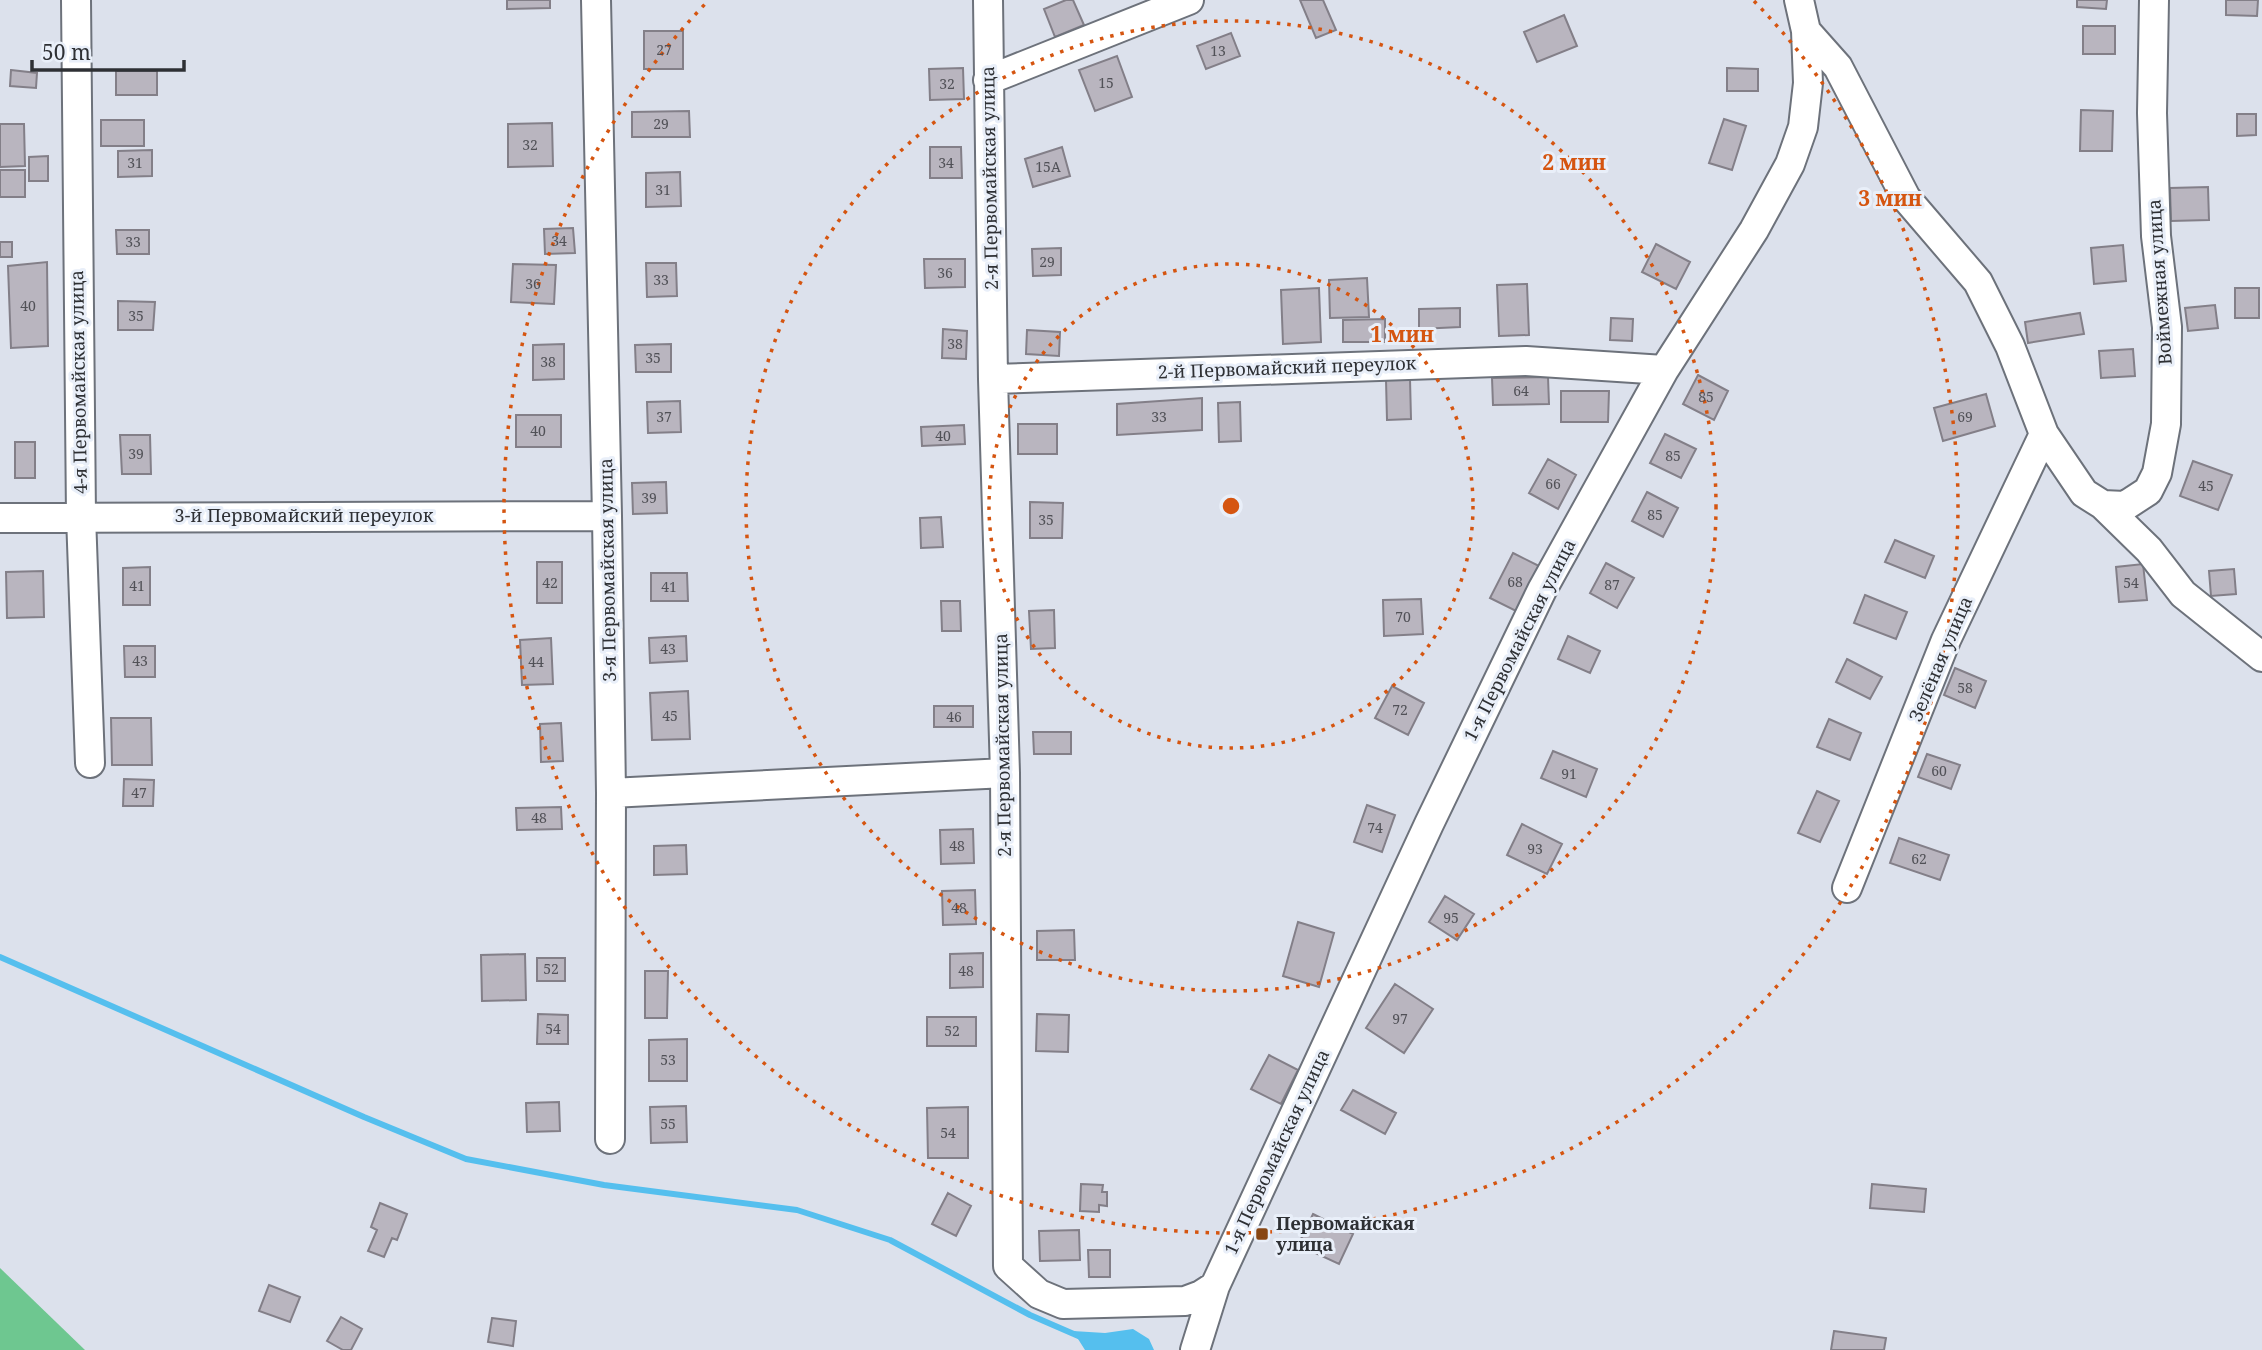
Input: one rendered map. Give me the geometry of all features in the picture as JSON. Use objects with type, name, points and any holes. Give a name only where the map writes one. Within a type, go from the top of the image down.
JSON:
[{"type":"street","name":"4-я Первомайская улица","points":[[76,0],[81,516],[90,763]]},
{"type":"street","name":"3-я Первомайская улица","points":[[596,0],[611,793],[610,1139]]},
{"type":"street","name":"2-я Первомайская улица","points":[[988,0],[993,379],[1005,773],[1008,1266],[1039,1294],[1063,1304],[1185,1301],[1201,1296],[1215,1286]]},
{"type":"street","points":[[988,80],[1189,0]]},
{"type":"street","name":"1-я Первомайская улица","points":[[1195,1350],[1215,1286],[1429,824],[1542,590],[1664,370],[1754,230],[1790,164],[1803,127],[1808,83],[1806,31],[1799,0]]},
{"type":"street","name":"Воймежная улица","points":[[2103,505],[2125,506],[2148,491],[2157,472],[2166,424],[2167,327],[2155,236],[2152,113],[2154,0]]},
{"type":"street","points":[[1806,31],[1838,67],[1906,198],[1978,282],[2010,346],[2044,434],[2084,493],[2103,505],[2149,550],[2183,594],[2262,657]]},
{"type":"street","name":"2-й Первомайский переулок","points":[[993,379],[1526,360],[1664,370]]},
{"type":"street","name":"Зелёная улица","points":[[1847,888],[1947,640],[2044,434]]},
{"type":"street","name":"3-й Первомайский переулок","points":[[0,518],[607,516]]},
{"type":"street","points":[[611,793],[1005,773]]},
{"type":"green space","points":[[0,1268],[85,1350],[0,1350]]},
{"type":"water","points":[[1133,1329],[1149,1339],[1154,1350],[1085,1350],[1073,1331],[1105,1333]]},
{"type":"building","points":[[507,0],[550,0],[550,8],[507,9]]},
{"type":"building","points":[[1073,0],[1084,25],[1055,37],[1044,9]]},
{"type":"building","points":[[1300,0],[1323,0],[1336,30],[1316,38]]},
{"type":"building","points":[[2077,0],[2107,0],[2106,9],[2077,7]]},
{"type":"building","points":[[2226,0],[2258,0],[2257,16],[2226,15]]},
{"type":"building","points":[[1564,15],[1577,46],[1537,62],[1524,32]]},
{"type":"building","points":[[2083,26],[2115,26],[2115,54],[2083,54]]},
{"type":"building","points":[[644,31],[683,31],[683,69],[644,69]]},
{"type":"building","points":[[1231,33],[1240,56],[1206,69],[1197,46]]},
{"type":"building","points":[[1117,56],[1132,97],[1095,111],[1079,70]]},
{"type":"building","points":[[963,68],[964,99],[930,100],[929,69]]},
{"type":"building","points":[[1727,68],[1758,69],[1758,91],[1727,91]]},
{"type":"building","points":[[11,70],[37,73],[36,88],[10,86]]},
{"type":"building","points":[[116,71],[157,71],[157,95],[116,95]]},
{"type":"building","points":[[2081,110],[2113,111],[2112,151],[2080,151]]},
{"type":"building","points":[[689,111],[690,137],[632,137],[632,112]]},
{"type":"building","points":[[2237,114],[2256,114],[2256,135],[2237,136]]},
{"type":"building","points":[[1724,119],[1746,126],[1732,170],[1709,163]]},
{"type":"building","points":[[101,120],[144,120],[144,146],[101,146]]},
{"type":"building","points":[[552,123],[553,166],[508,167],[508,124]]},
{"type":"building","points":[[0,124],[24,124],[25,166],[0,167]]},
{"type":"building","points":[[930,147],[961,147],[962,178],[930,178]]},
{"type":"building","points":[[1062,147],[1070,176],[1033,187],[1025,159]]},
{"type":"building","points":[[152,150],[152,176],[118,177],[118,151]]},
{"type":"building","points":[[48,156],[48,181],[29,181],[29,157]]},
{"type":"building","points":[[0,170],[25,170],[25,197],[0,197]]},
{"type":"building","points":[[680,172],[681,206],[646,207],[646,173]]},
{"type":"building","points":[[2208,187],[2209,220],[2171,221],[2170,188]]},
{"type":"building","points":[[573,228],[575,253],[545,254],[544,229]]},
{"type":"building","points":[[116,230],[149,230],[149,254],[117,254]]},
{"type":"building","points":[[0,242],[12,242],[12,257],[0,257]]},
{"type":"building","points":[[1656,244],[1690,262],[1676,289],[1642,272]]},
{"type":"building","points":[[2123,245],[2126,281],[2094,284],[2091,248]]},
{"type":"building","points":[[1061,248],[1061,275],[1033,276],[1032,249]]},
{"type":"building","points":[[924,259],[965,259],[965,287],[925,288]]},
{"type":"building","points":[[47,262],[48,346],[11,348],[8,266]]},
{"type":"building","points":[[646,263],[676,263],[677,296],[647,297]]},
{"type":"building","points":[[513,264],[556,265],[554,304],[511,302]]},
{"type":"building","points":[[1367,278],[1369,317],[1330,318],[1329,280]]},
{"type":"building","points":[[1527,284],[1529,335],[1499,336],[1497,285]]},
{"type":"building","points":[[1319,288],[1321,342],[1283,344],[1281,290]]},
{"type":"building","points":[[2235,288],[2259,288],[2259,318],[2235,318]]},
{"type":"building","points":[[118,301],[155,302],[153,330],[118,330]]},
{"type":"building","points":[[2215,305],[2218,328],[2188,331],[2185,308]]},
{"type":"building","points":[[1460,308],[1460,327],[1419,329],[1419,309]]},
{"type":"building","points":[[2080,313],[2084,334],[2028,343],[2025,322]]},
{"type":"building","points":[[1611,318],[1633,319],[1632,341],[1610,340]]},
{"type":"building","points":[[1385,319],[1385,342],[1343,342],[1343,320]]},
{"type":"building","points":[[943,329],[967,331],[966,359],[942,358]]},
{"type":"building","points":[[1027,330],[1060,332],[1059,356],[1026,354]]},
{"type":"building","points":[[564,344],[564,379],[533,380],[533,345]]},
{"type":"building","points":[[671,344],[671,372],[636,372],[635,345]]},
{"type":"building","points":[[2133,349],[2135,376],[2101,378],[2099,351]]},
{"type":"building","points":[[1698,375],[1728,391],[1714,420],[1683,404]]},
{"type":"building","points":[[1548,377],[1549,404],[1493,405],[1492,378]]},
{"type":"building","points":[[1410,379],[1411,419],[1387,420],[1386,380]]},
{"type":"building","points":[[1561,391],[1609,391],[1608,422],[1561,422]]},
{"type":"building","points":[[1986,394],[1995,426],[1943,441],[1934,408]]},
{"type":"building","points":[[1202,398],[1202,430],[1117,435],[1117,404]]},
{"type":"building","points":[[680,401],[681,432],[648,433],[647,402]]},
{"type":"building","points":[[1240,402],[1241,441],[1219,442],[1218,403]]},
{"type":"building","points":[[516,415],[561,415],[561,447],[516,447]]},
{"type":"building","points":[[1018,424],[1057,424],[1057,454],[1018,454]]},
{"type":"building","points":[[964,425],[965,444],[922,446],[921,427]]},
{"type":"building","points":[[1665,434],[1696,449],[1681,478],[1650,463]]},
{"type":"building","points":[[120,435],[150,435],[151,474],[122,474]]},
{"type":"building","points":[[15,442],[35,442],[35,478],[15,478]]},
{"type":"building","points":[[1548,459],[1576,475],[1558,509],[1529,493]]},
{"type":"building","points":[[2193,461],[2232,475],[2218,510],[2180,496]]},
{"type":"building","points":[[666,482],[667,513],[633,514],[632,483]]},
{"type":"building","points":[[1647,492],[1678,508],[1663,537],[1632,521]]},
{"type":"building","points":[[1030,502],[1063,503],[1062,538],[1030,538]]},
{"type":"building","points":[[941,517],[943,547],[921,548],[920,518]]},
{"type":"building","points":[[1895,540],[1934,556],[1925,578],[1885,562]]},
{"type":"building","points":[[1513,553],[1539,566],[1516,611],[1490,598]]},
{"type":"building","points":[[537,562],[562,562],[562,603],[537,603]]},
{"type":"building","points":[[1606,563],[1634,578],[1617,608],[1590,593]]},
{"type":"building","points":[[2143,564],[2147,600],[2119,602],[2116,567]]},
{"type":"building","points":[[150,567],[150,605],[123,605],[123,568]]},
{"type":"building","points":[[2234,569],[2236,594],[2211,596],[2209,571]]},
{"type":"building","points":[[43,571],[44,617],[7,618],[6,572]]},
{"type":"building","points":[[651,573],[687,573],[688,601],[651,601]]},
{"type":"building","points":[[1865,595],[1907,612],[1896,639],[1854,623]]},
{"type":"building","points":[[1421,599],[1423,634],[1384,636],[1383,600]]},
{"type":"building","points":[[941,601],[960,601],[961,631],[942,631]]},
{"type":"building","points":[[1054,610],[1055,648],[1031,649],[1029,611]]},
{"type":"building","points":[[686,636],[687,661],[650,663],[649,638]]},
{"type":"building","points":[[1568,636],[1600,651],[1590,673],[1558,659]]},
{"type":"building","points":[[551,638],[553,684],[522,685],[520,640]]},
{"type":"building","points":[[124,646],[155,646],[155,677],[125,677]]},
{"type":"building","points":[[1847,659],[1882,677],[1870,699],[1836,682]]},
{"type":"building","points":[[1955,668],[1986,681],[1975,708],[1944,695]]},
{"type":"building","points":[[1392,686],[1424,703],[1408,735],[1375,718]]},
{"type":"building","points":[[688,691],[690,739],[652,740],[650,693]]},
{"type":"building","points":[[934,706],[973,706],[973,727],[934,727]]},
{"type":"building","points":[[111,718],[151,718],[152,765],[112,765]]},
{"type":"building","points":[[1829,719],[1861,733],[1850,760],[1817,747]]},
{"type":"building","points":[[561,723],[563,761],[541,762],[540,724]]},
{"type":"building","points":[[1033,732],[1071,732],[1071,754],[1034,754]]},
{"type":"building","points":[[1553,751],[1597,769],[1586,797],[1541,778]]},
{"type":"building","points":[[1927,754],[1960,765],[1951,789],[1918,777]]},
{"type":"building","points":[[124,779],[154,780],[153,806],[123,806]]},
{"type":"building","points":[[1817,791],[1839,801],[1820,842],[1798,833]]},
{"type":"building","points":[[1367,805],[1395,815],[1382,852],[1354,842]]},
{"type":"building","points":[[561,807],[562,829],[517,830],[516,808]]},
{"type":"building","points":[[1522,824],[1562,844],[1547,874],[1507,855]]},
{"type":"building","points":[[973,829],[974,863],[941,864],[940,830]]},
{"type":"building","points":[[1899,838],[1949,855],[1940,880],[1890,863]]},
{"type":"building","points":[[686,845],[687,874],[654,875],[654,846]]},
{"type":"building","points":[[975,890],[976,924],[943,925],[942,891]]},
{"type":"building","points":[[1445,896],[1474,914],[1457,940],[1429,922]]},
{"type":"building","points":[[1298,922],[1334,933],[1319,987],[1283,976]]},
{"type":"building","points":[[1074,930],[1075,960],[1037,960],[1037,931]]},
{"type":"building","points":[[983,953],[983,987],[950,988],[950,954]]},
{"type":"building","points":[[525,954],[526,1000],[482,1001],[481,955]]},
{"type":"building","points":[[537,958],[565,958],[565,981],[537,981]]},
{"type":"building","points":[[645,971],[668,971],[667,1018],[645,1018]]},
{"type":"building","points":[[1395,984],[1433,1009],[1404,1053],[1366,1028]]},
{"type":"building","points":[[538,1014],[568,1015],[568,1044],[537,1044]]},
{"type":"building","points":[[1037,1014],[1069,1015],[1068,1052],[1036,1051]]},
{"type":"building","points":[[927,1017],[976,1017],[976,1046],[927,1046]]},
{"type":"building","points":[[687,1039],[687,1081],[649,1081],[649,1040]]},
{"type":"building","points":[[1269,1055],[1298,1070],[1281,1104],[1251,1089]]},
{"type":"building","points":[[1353,1090],[1396,1113],[1385,1134],[1341,1110]]},
{"type":"building","points":[[559,1102],[560,1131],[527,1132],[526,1103]]},
{"type":"building","points":[[686,1106],[687,1142],[651,1143],[650,1107]]},
{"type":"building","points":[[968,1107],[968,1158],[928,1158],[927,1108]]},
{"type":"building","points":[[1081,1184],[1103,1185],[1102,1192],[1107,1192],[1107,1206],[1099,1205],[1099,1212],[1080,1211]]},
{"type":"building","points":[[1872,1184],[1926,1189],[1924,1212],[1870,1208]]},
{"type":"building","points":[[948,1193],[971,1206],[956,1236],[932,1224]]},
{"type":"building","points":[[380,1203],[407,1214],[397,1240],[392,1238],[384,1257],[368,1251],[377,1230],[371,1227]]},
{"type":"building","points":[[1313,1214],[1353,1234],[1339,1264],[1298,1245]]},
{"type":"building","points":[[1079,1230],[1080,1260],[1040,1261],[1039,1231]]},
{"type":"building","points":[[1088,1250],[1110,1250],[1110,1277],[1089,1277]]},
{"type":"building","points":[[269,1285],[300,1297],[290,1322],[259,1311]]},
{"type":"building","points":[[341,1317],[362,1329],[351,1350],[343,1350],[327,1341]]},
{"type":"building","points":[[492,1318],[516,1321],[513,1346],[488,1342]]},
{"type":"building","points":[[1834,1331],[1886,1338],[1884,1350],[1831,1350]]},
{"type":"waterway","points":[[0,957],[466,1159],[604,1185],[797,1210],[890,1240],[1030,1315],[1083,1338]]},
{"type":"place","name":"Первомайская улица","points":[[1262,1234]]}]
